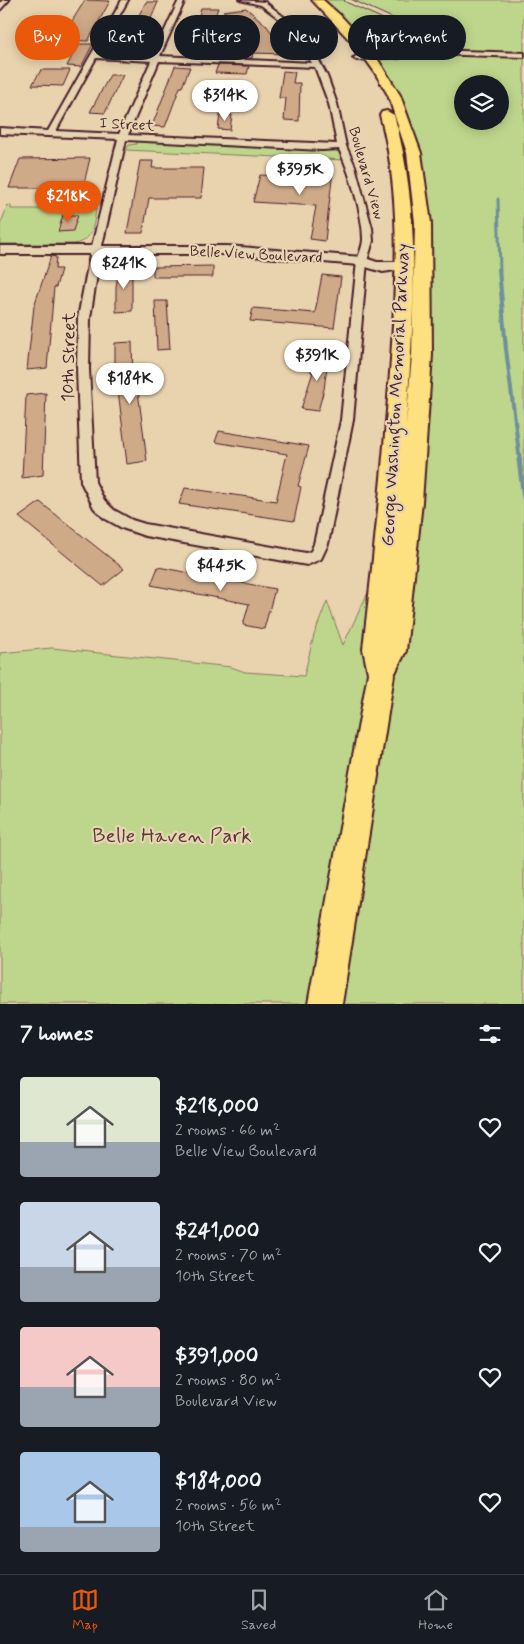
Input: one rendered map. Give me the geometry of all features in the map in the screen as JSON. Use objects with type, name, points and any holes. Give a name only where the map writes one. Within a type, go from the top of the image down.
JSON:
[{"type":"main road","name":"George Washington Memorial Parkway","points":[[317,0],[337,18],[348,33]]},
{"type":"main road","name":"George Washington Memorial Parkway","points":[[306,4],[348,43]]},
{"type":"main road","name":"George Washington Memorial Parkway","points":[[365,60],[393,133],[404,221],[399,385],[376,649],[382,673]]},
{"type":"main road","name":"George Washington Memorial Parkway","points":[[325,1004],[382,673],[392,651],[411,502],[420,404],[423,253],[422,215],[414,153],[400,109],[385,78],[368,60]]},
{"type":"main road","points":[[385,78],[383,68],[384,62],[388,60]]},
{"type":"main road","name":"Belle View Boulevard","points":[[0,250],[232,251],[291,254],[362,261],[370,265],[392,268],[404,264]]},
{"type":"main road","points":[[404,264],[416,260],[423,253]]},
{"type":"main road","points":[[404,264],[414,270],[423,292]]},
{"type":"street","points":[[0,8],[6,0]]},
{"type":"street","points":[[117,15],[125,0]]},
{"type":"street","name":"10th Street","points":[[164,41],[182,0]]},
{"type":"street","points":[[243,0],[255,1]]},
{"type":"street","name":"Boulevard View","points":[[255,1],[269,6],[287,22],[305,44],[317,64],[329,90],[342,146],[352,166],[367,228],[368,241],[362,261],[347,420],[321,544],[316,555],[307,559],[282,555]]},
{"type":"street","points":[[466,53],[524,55]]},
{"type":"street","points":[[164,59],[317,64]]},
{"type":"street","points":[[50,134],[92,60]]},
{"type":"street","name":"10th Street","points":[[156,60],[123,137],[87,293],[83,342],[88,482],[91,493],[99,504],[109,514],[127,524],[146,530],[282,555]]},
{"type":"street","name":"I Street","points":[[0,131],[322,147],[342,146]]},
{"type":"lane","points":[[347,0],[380,15]]},
{"type":"green space","name":"Belle Haven Park","points":[[316,0],[524,0],[524,1004],[0,1004],[0,653],[52,648],[231,667],[245,672],[304,676],[314,635],[327,601],[343,645],[411,502],[421,159],[399,93],[372,60],[466,60],[466,15],[348,15],[348,34],[338,23],[338,15],[330,15]]},
{"type":"green space","points":[[149,141],[332,150],[339,152],[344,160],[126,150],[129,145],[137,144],[136,142]]},
{"type":"green space","points":[[64,204],[97,205],[94,224],[86,239],[74,244],[0,244],[0,225],[8,205],[11,206],[11,209],[61,209],[65,206]]},
{"type":"building","points":[[85,0],[110,1],[102,15],[90,15],[90,37],[88,41],[80,41],[80,15],[76,15]]},
{"type":"building","points":[[146,2],[158,2],[152,15],[139,15]]},
{"type":"building","points":[[201,8],[218,8],[215,15],[199,15]]},
{"type":"building","points":[[246,8],[254,15],[231,15],[223,11]]},
{"type":"building","points":[[260,20],[270,31],[270,54],[260,53]]},
{"type":"building","points":[[80,44],[90,44],[90,50],[81,67],[67,66],[70,60],[80,60]]},
{"type":"building","points":[[218,65],[249,66],[247,74],[215,73]]},
{"type":"building","points":[[175,66],[190,67],[182,87],[180,87],[165,127],[152,126]]},
{"type":"building","points":[[41,70],[70,70],[63,86],[32,85]]},
{"type":"building","points":[[283,71],[295,72],[293,83],[300,83],[299,121],[284,120],[286,98],[279,98]]},
{"type":"building","points":[[110,75],[123,75],[105,113],[90,112]]},
{"type":"building","points":[[220,115],[232,115],[230,130],[218,129]]},
{"type":"building","points":[[90,158],[83,188],[9,188],[20,159]]},
{"type":"building","points":[[140,161],[153,161],[152,168],[204,168],[201,198],[149,198],[143,233],[127,233]]},
{"type":"building","points":[[318,170],[333,170],[325,241],[310,239],[316,206],[253,202],[260,175],[318,178]]},
{"type":"building","points":[[63,215],[78,215],[73,231],[58,232]]},
{"type":"building","points":[[51,256],[56,257],[55,269],[61,269],[56,287],[54,287],[47,368],[27,370],[34,306]]},
{"type":"building","points":[[213,266],[213,277],[153,277],[153,267]]},
{"type":"building","points":[[120,267],[132,267],[132,311],[116,312],[116,286]]},
{"type":"building","points":[[322,275],[341,277],[334,328],[250,321],[253,308],[315,313]]},
{"type":"building","points":[[155,301],[167,301],[170,349],[157,350]]},
{"type":"building","points":[[132,342],[133,383],[137,383],[147,461],[127,464],[115,365],[115,343]]},
{"type":"building","points":[[314,351],[329,352],[324,389],[318,411],[301,409],[313,372],[311,372]]},
{"type":"building","points":[[46,393],[43,475],[22,478],[26,395]]},
{"type":"building","points":[[219,431],[309,446],[298,486],[301,487],[294,521],[179,504],[185,488],[276,501],[287,454],[215,442]]},
{"type":"building","points":[[40,502],[124,569],[103,586],[19,517]]},
{"type":"building","points":[[158,567],[275,589],[264,629],[243,625],[249,604],[151,585]]},
{"type":"waterway","points":[[498,199],[500,271]]},
{"type":"waterway","points":[[499,269],[506,349],[520,461]]},
{"type":"waterway","points":[[519,460],[524,498]]}]
